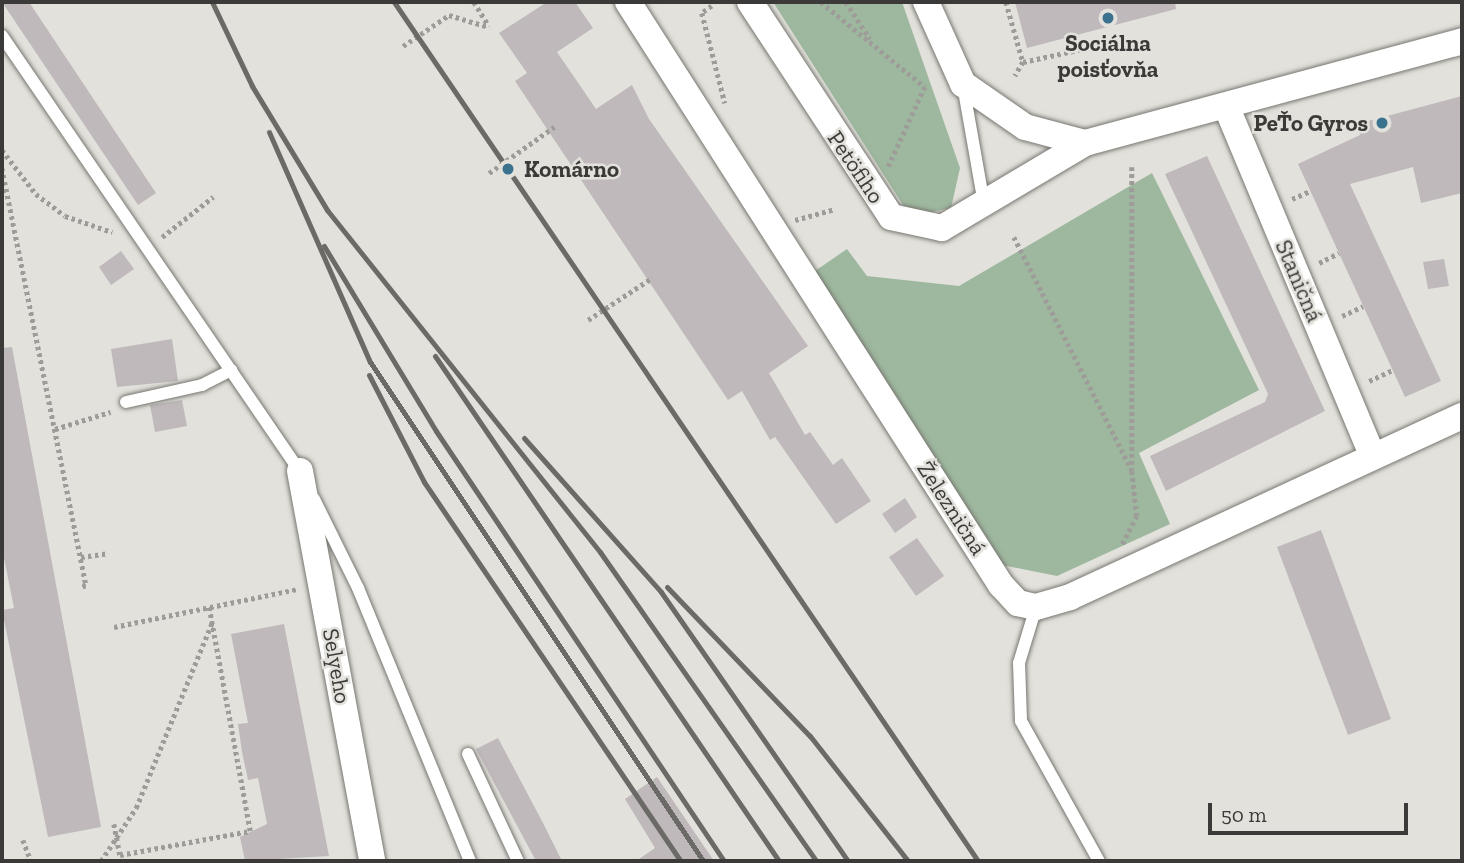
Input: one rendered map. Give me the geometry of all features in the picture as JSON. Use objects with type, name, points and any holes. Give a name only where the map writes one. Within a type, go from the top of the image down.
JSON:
[{"type":"street","name":"Železničná","points":[[628,2],[1001,585],[1018,603],[1036,607]]},
{"type":"street","name":"Petöfiho","points":[[750,2],[891,217],[942,228],[985,207],[1086,143],[1227,108],[1462,41]]},
{"type":"street","points":[[926,2],[963,84]]},
{"type":"street","name":"Petöfiho","points":[[963,84],[1025,127],[1086,143]]},
{"type":"street","name":"Staničná","points":[[1227,108],[1371,453]]},
{"type":"street","points":[[1036,607],[1070,597],[1371,453],[1462,416]]},
{"type":"street","name":"Selyeho","points":[[300,471],[372,861]]},
{"type":"lane","points":[[2,36],[300,471],[358,588],[470,861]]},
{"type":"lane","points":[[963,84],[985,207]]},
{"type":"lane","points":[[126,402],[202,385],[231,370]]},
{"type":"lane","points":[[1036,607],[1019,663],[1021,721],[1099,861]]},
{"type":"lane","points":[[468,754],[518,861]]},
{"type":"path","points":[[403,46],[449,15],[489,27],[474,2]]},
{"type":"path","points":[[821,2],[925,87],[887,168]]},
{"type":"path","points":[[846,2],[872,43]]},
{"type":"path","points":[[1006,2],[1023,62]]},
{"type":"path","points":[[708,128],[726,108],[702,13],[712,6]]},
{"type":"path","points":[[1014,76],[1023,62],[1105,44]]},
{"type":"path","points":[[489,173],[554,127]]},
{"type":"path","points":[[2,150],[37,194],[65,216],[123,234],[137,231]]},
{"type":"path","points":[[1115,558],[1137,516],[1132,471],[1132,167]]},
{"type":"path","points":[[2,168],[81,558],[86,586],[81,587]]},
{"type":"path","points":[[148,247],[214,197]]},
{"type":"path","points":[[794,220],[835,209]]},
{"type":"path","points":[[1014,237],[1132,471]]},
{"type":"path","points":[[588,320],[652,278]]},
{"type":"path","points":[[55,429],[97,419],[126,402]]},
{"type":"path","points":[[81,558],[108,553]]},
{"type":"path","points":[[114,627],[322,583]]},
{"type":"path","points":[[114,824],[120,855],[250,831],[209,607]]},
{"type":"path","points":[[101,861],[161,753],[212,623]]},
{"type":"path","points":[[23,840],[31,861]]},
{"type":"green space","points":[[773,2],[902,2],[960,168],[951,208],[926,213],[905,208]]},
{"type":"green space","points":[[1152,173],[1259,390],[1139,453],[1170,524],[1057,576],[1002,565],[815,271],[847,249],[867,276],[959,286]]},
{"type":"building","points":[[2,2],[29,2],[156,193],[138,205]]},
{"type":"building","points":[[547,2],[575,2],[593,28],[557,52],[596,109],[632,85],[649,119],[808,346],[769,373],[805,435],[810,432],[833,465],[842,458],[871,501],[836,524],[775,437],[770,440],[742,391],[728,400],[515,81],[527,73],[499,33]]},
{"type":"building","points":[[1015,2],[1175,2],[1176,9],[1027,48]]},
{"type":"building","points":[[1462,96],[1462,193],[1421,203],[1413,167],[1350,184],[1441,381],[1405,397],[1298,164],[1360,135],[1357,124]]},
{"type":"building","points":[[1207,156],[1325,411],[1166,491],[1150,456],[1265,402],[1268,394],[1165,174]]},
{"type":"building","points":[[121,251],[134,269],[111,285],[99,267]]},
{"type":"building","points":[[1444,259],[1449,286],[1428,289],[1423,262]]},
{"type":"building","points":[[172,339],[178,381],[117,387],[111,349]]},
{"type":"building","points":[[12,347],[101,827],[48,837],[2,610],[14,608],[2,548],[2,348]]},
{"type":"building","points":[[182,400],[187,426],[155,432],[150,405]]},
{"type":"building","points":[[905,498],[917,517],[895,533],[882,514]]},
{"type":"building","points":[[1321,530],[1391,719],[1348,735],[1277,547]]},
{"type":"building","points":[[917,538],[944,576],[916,596],[889,557]]},
{"type":"building","points":[[284,624],[329,856],[245,861],[240,837],[267,824],[258,778],[248,780],[242,752],[238,724],[248,723],[231,634]]},
{"type":"building","points":[[498,738],[562,861],[536,861],[476,749]]},
{"type":"building","points":[[657,777],[714,861],[636,861],[655,848],[625,799]]},
{"type":"railway","points":[[212,2],[252,86],[327,210],[600,552],[816,861]]},
{"type":"railway","points":[[394,2],[978,861]]},
{"type":"railway","points":[[269,132],[370,362],[703,861]]},
{"type":"railway","points":[[324,246],[436,431],[724,861]]},
{"type":"railway","points":[[435,356],[779,861]]},
{"type":"railway","points":[[369,375],[424,482],[681,861]]},
{"type":"railway","points":[[524,438],[661,592],[848,861]]},
{"type":"railway","points":[[667,587],[810,736],[908,861]]},
{"type":"place","name":"Sociálna poisťovňa","points":[[1108,18]]},
{"type":"place","name":"PeŤo Gyros","points":[[1382,123]]},
{"type":"place","name":"Komárno","points":[[508,169]]}]
